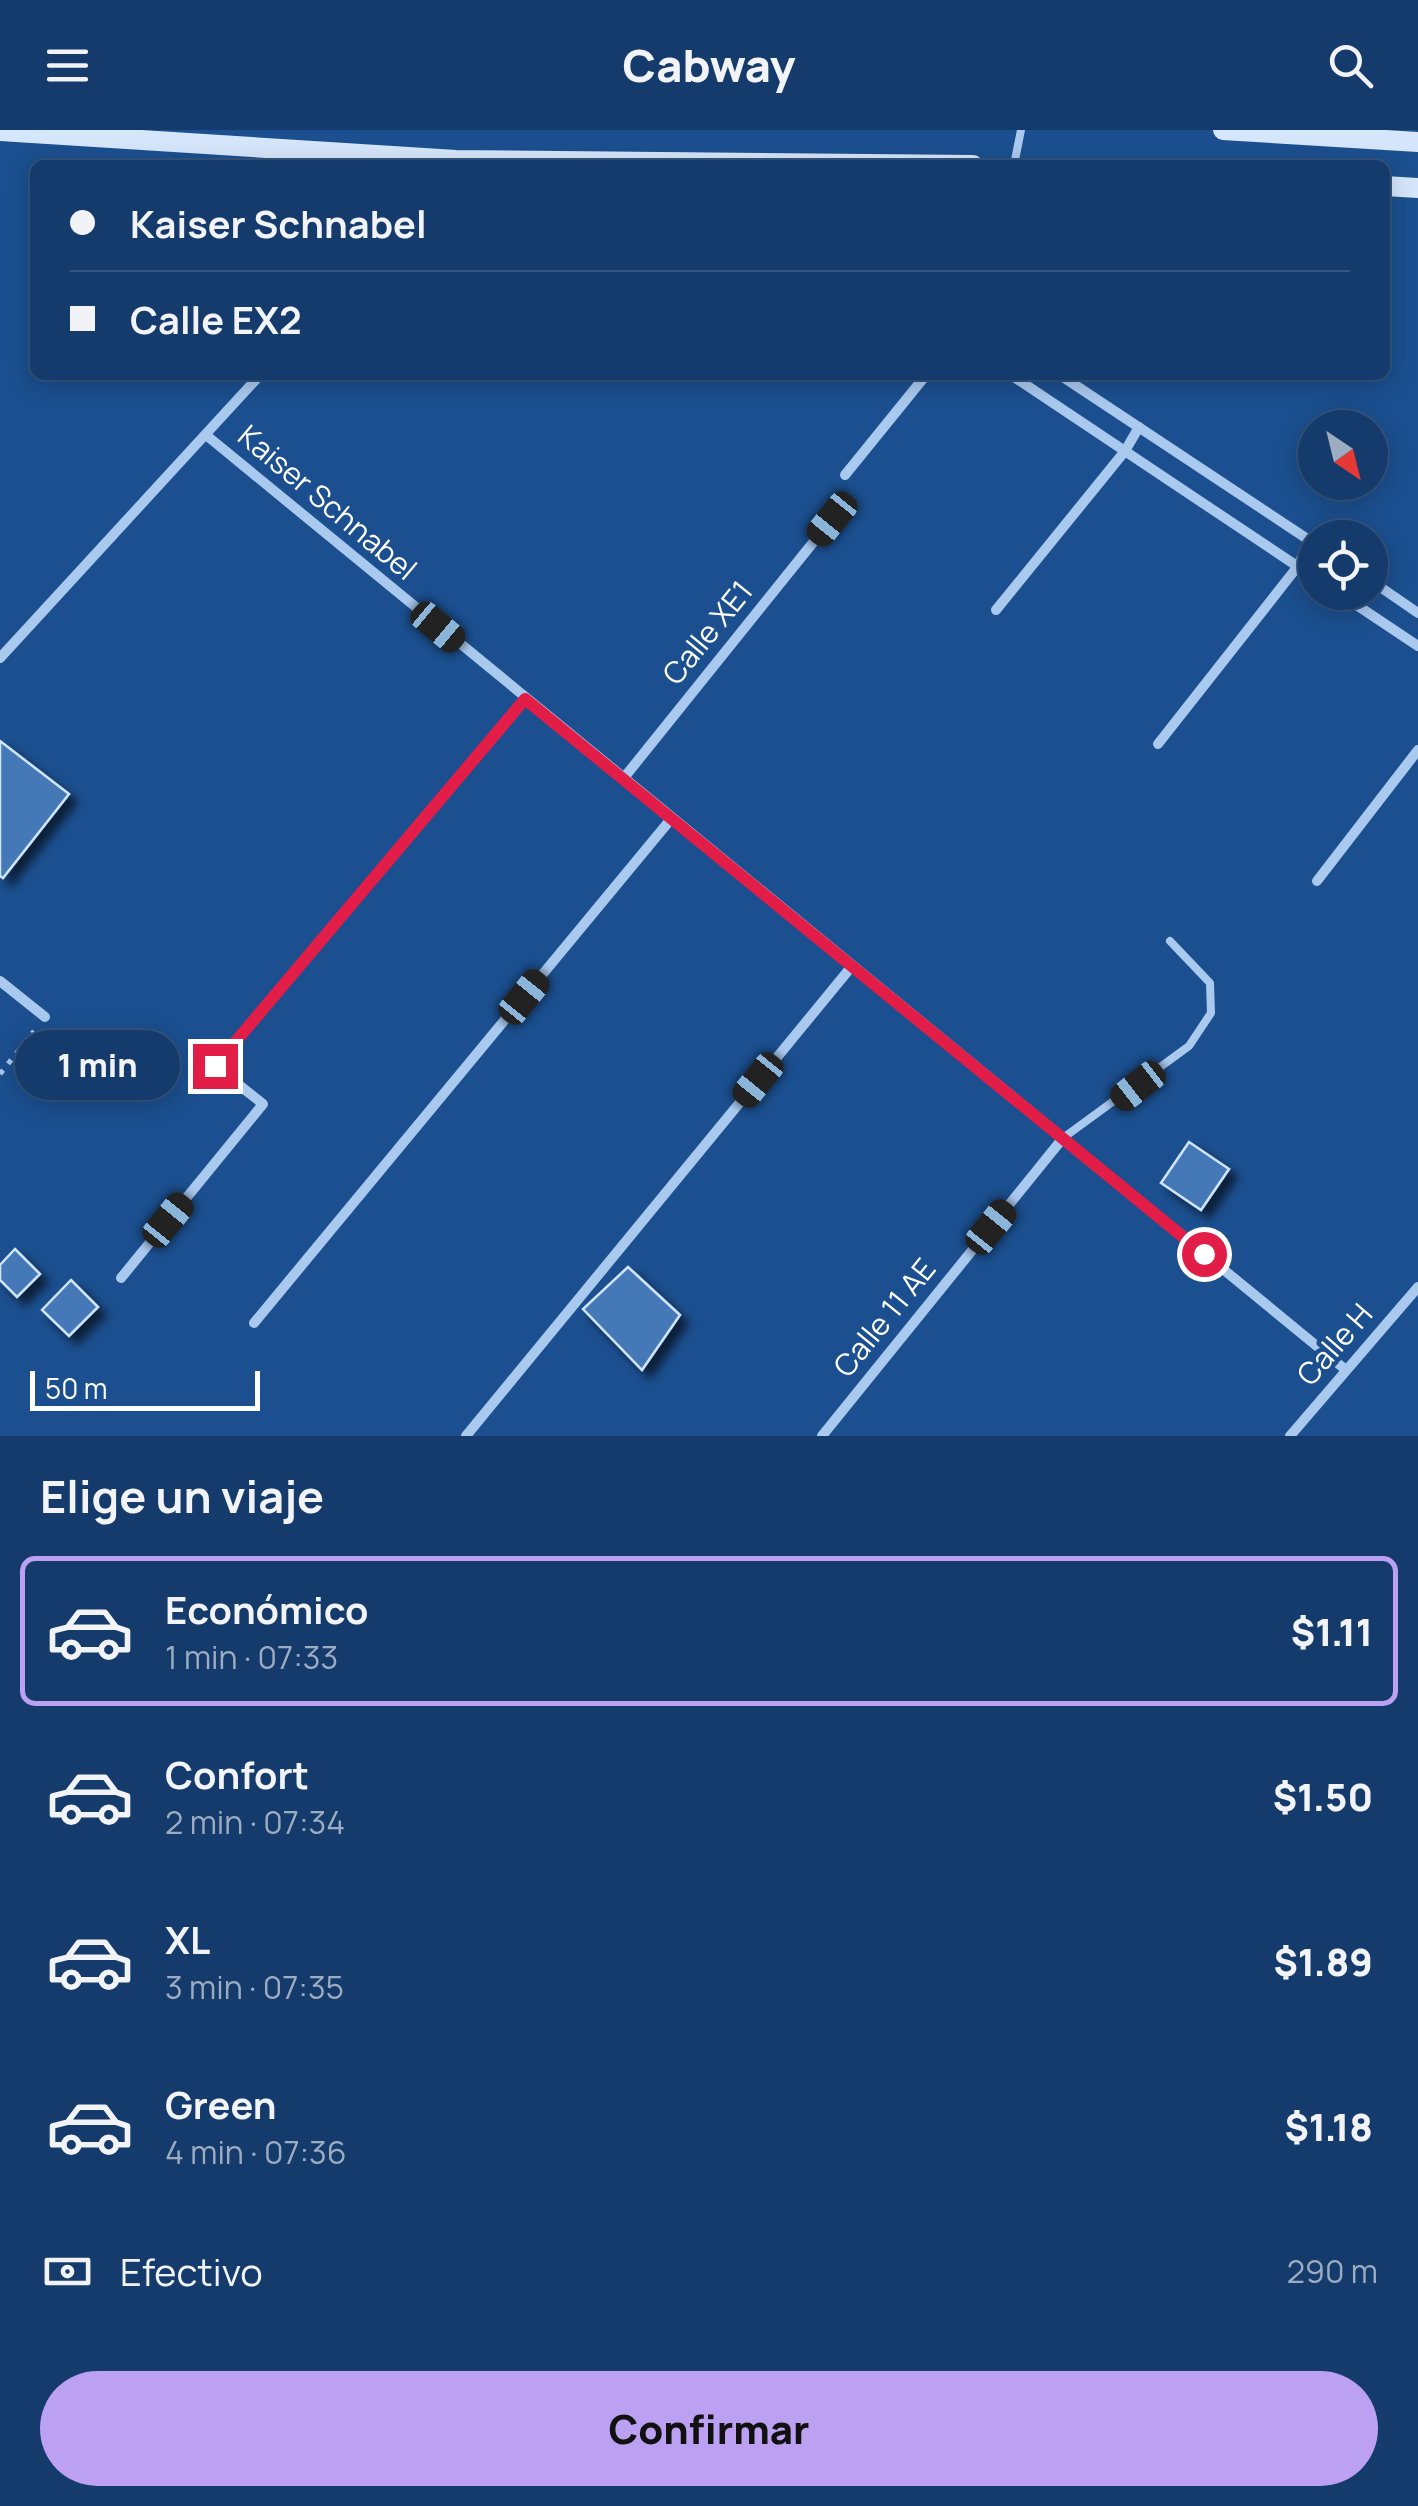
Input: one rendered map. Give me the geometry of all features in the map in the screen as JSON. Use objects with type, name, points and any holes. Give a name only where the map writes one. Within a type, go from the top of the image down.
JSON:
[{"type":"main road","points":[[1223,130],[1418,142]]},
{"type":"main road","points":[[0,131],[411,160]]},
{"type":"main road","points":[[1390,186],[1418,188]]},
{"type":"street","points":[[0,658],[255,380]]},
{"type":"street","points":[[845,475],[922,380]]},
{"type":"street","points":[[1018,380],[1298,566],[1158,744]]},
{"type":"street","points":[[1068,380],[1298,533]]},
{"type":"street","points":[[996,610],[1125,451],[1139,427]]},
{"type":"street","name":"Kaiser Schnabel","points":[[206,434],[1346,1370]]},
{"type":"street","name":"Calle XE1","points":[[623,779],[832,519]]},
{"type":"street","points":[[1388,592],[1418,612]]},
{"type":"street","points":[[1364,610],[1418,646]]},
{"type":"street","points":[[121,1278],[263,1104],[215,1066],[525,699]]},
{"type":"street","points":[[1318,881],[1418,750]]},
{"type":"street","points":[[254,1323],[671,819]]},
{"type":"street","points":[[466,1436],[852,966]]},
{"type":"street","points":[[0,981],[46,1017]]},
{"type":"street","name":"Calle 11 AE","points":[[822,1436],[1063,1138]]},
{"type":"street","name":"Calle H","points":[[1290,1436],[1418,1287]]},
{"type":"lane","points":[[1015,160],[1021,130]]},
{"type":"lane","points":[[1063,1138],[1189,1046],[1211,1013],[1210,982],[1170,941]]},
{"type":"path","points":[[0,1074],[46,1017]]},
{"type":"building","points":[[0,741],[69,794],[3,878],[0,876]]},
{"type":"building","points":[[1189,1142],[1229,1169],[1201,1210],[1161,1183]]},
{"type":"building","points":[[15,1249],[40,1274],[17,1297],[0,1280],[0,1265]]},
{"type":"building","points":[[628,1267],[680,1315],[642,1370],[583,1309]]},
{"type":"building","points":[[71,1280],[98,1307],[69,1336],[42,1310]]},
{"type":"route","points":[[215,1066],[525,699],[1204,1254]]}]
